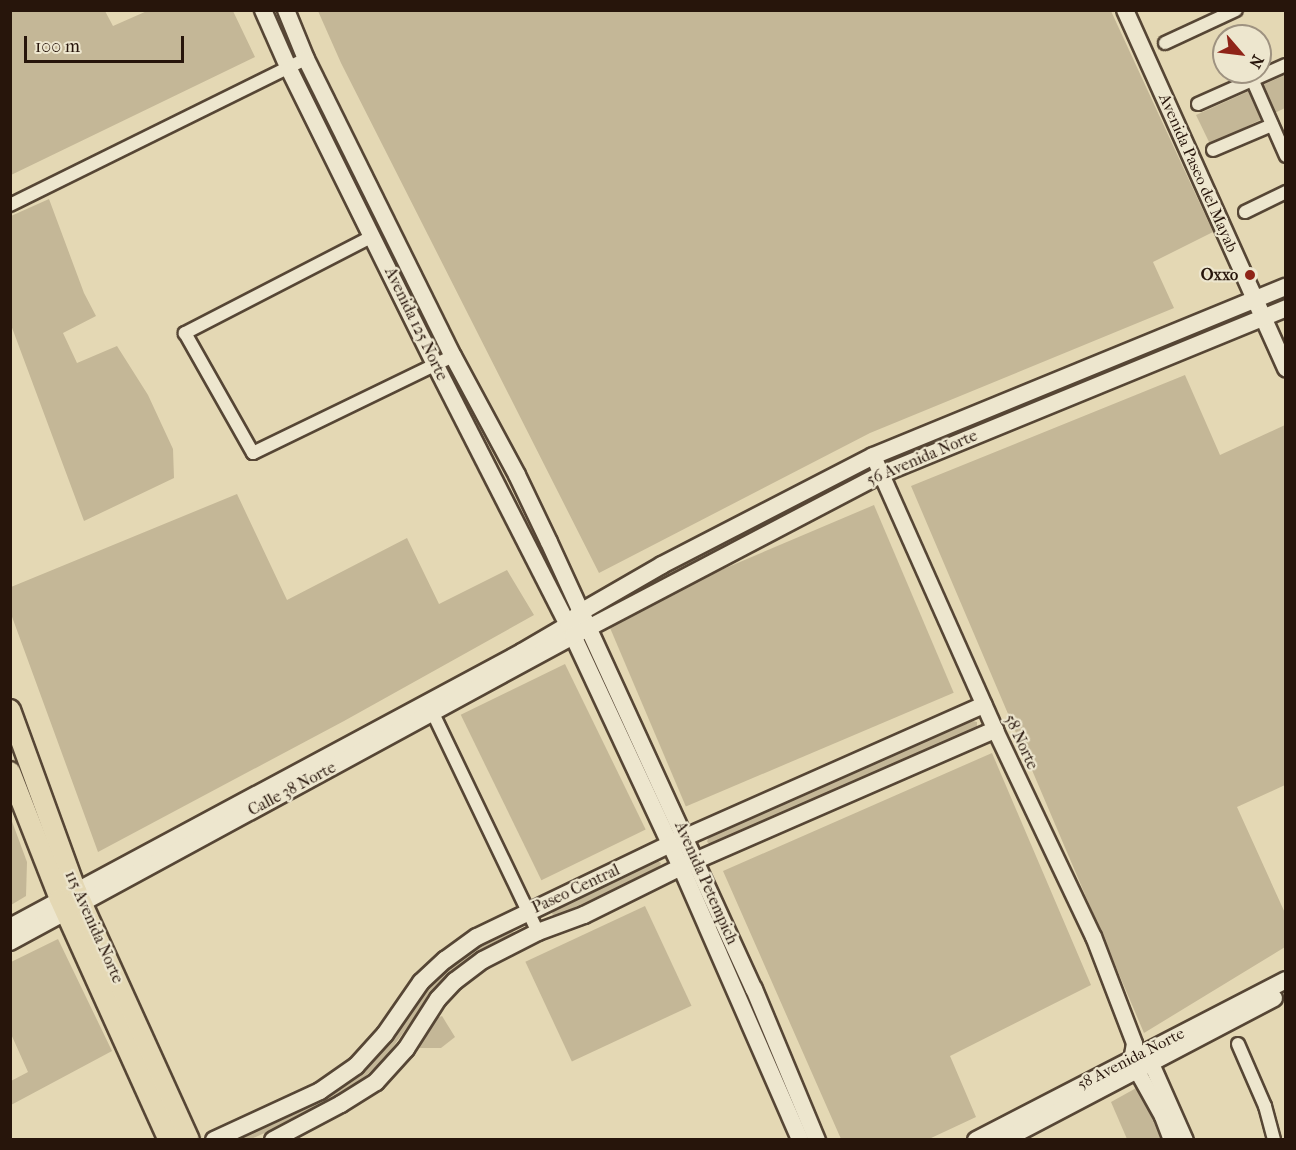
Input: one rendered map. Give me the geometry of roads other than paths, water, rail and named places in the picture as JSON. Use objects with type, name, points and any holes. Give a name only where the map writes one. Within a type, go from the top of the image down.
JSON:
[{"type":"main road","name":"Avenida 125 Norte","points":[[263,10],[289,69],[436,366],[577,626]]},
{"type":"main road","name":"Avenida 125 Norte","points":[[286,10],[306,59],[453,356],[517,475],[549,542],[577,626]]},
{"type":"main road","name":"Avenida Paseo del Mayab","points":[[1125,10],[1286,369]]},
{"type":"main road","name":"56 Avenida Norte","points":[[577,626],[610,594],[873,456],[1286,287]]},
{"type":"main road","name":"56 Avenida Norte","points":[[577,626],[882,474],[1286,308]]},
{"type":"main road","name":"56 Avenida Norte","points":[[549,542],[559,550],[581,593],[586,598],[610,594]]},
{"type":"main road","name":"Calle 38 Norte","points":[[10,927],[71,901],[431,708],[577,626]]},
{"type":"main road","name":"Avenida Petempich","points":[[577,626],[688,864],[754,989],[817,1140]]},
{"type":"main road","name":"Paseo Central","points":[[214,1140],[320,1091],[356,1066],[385,1034],[421,982],[445,960],[477,937],[677,841],[984,705]]},
{"type":"main road","name":"115 Avenida Norte","points":[[10,710],[71,901],[169,1140]]},
{"type":"main road","name":"Paseo Central","points":[[273,1140],[341,1104],[375,1082],[405,1049],[438,999],[455,981],[483,960],[538,932],[584,915],[688,864],[995,730]]},
{"type":"main road","name":"115 Avenida Norte","points":[[10,772],[189,1140]]},
{"type":"main road","name":"Avenida Petempich","points":[[688,864],[800,1140]]},
{"type":"main road","name":"Calle 38 Norte","points":[[10,942],[71,901]]},
{"type":"main road","name":"58 Avenida Norte","points":[[976,1140],[1139,1058],[1286,980]]},
{"type":"main road","name":"58 Avenida Norte","points":[[1004,1140],[1139,1058],[1286,993]]},
{"type":"street","points":[[1164,43],[1236,10]]},
{"type":"street","points":[[10,205],[306,59]]},
{"type":"street","points":[[1272,71],[1286,65]]},
{"type":"street","points":[[1198,104],[1241,84]]},
{"type":"street","points":[[1254,84],[1286,156]]},
{"type":"street","points":[[1213,150],[1272,125]]},
{"type":"street","points":[[1245,212],[1286,192]]},
{"type":"street","points":[[373,236],[185,333],[253,453],[453,356]]},
{"type":"street","name":"58 Norte","points":[[873,456],[995,730],[1093,936],[1171,1140]]},
{"type":"street","points":[[431,708],[538,932]]},
{"type":"street","points":[[1238,1044],[1265,1106],[1275,1140]]},
{"type":"street","name":"58 Norte","points":[[1139,1058],[1185,1140]]},
{"type":"place","name":"Oxxo","points":[[1250,275]]}]
